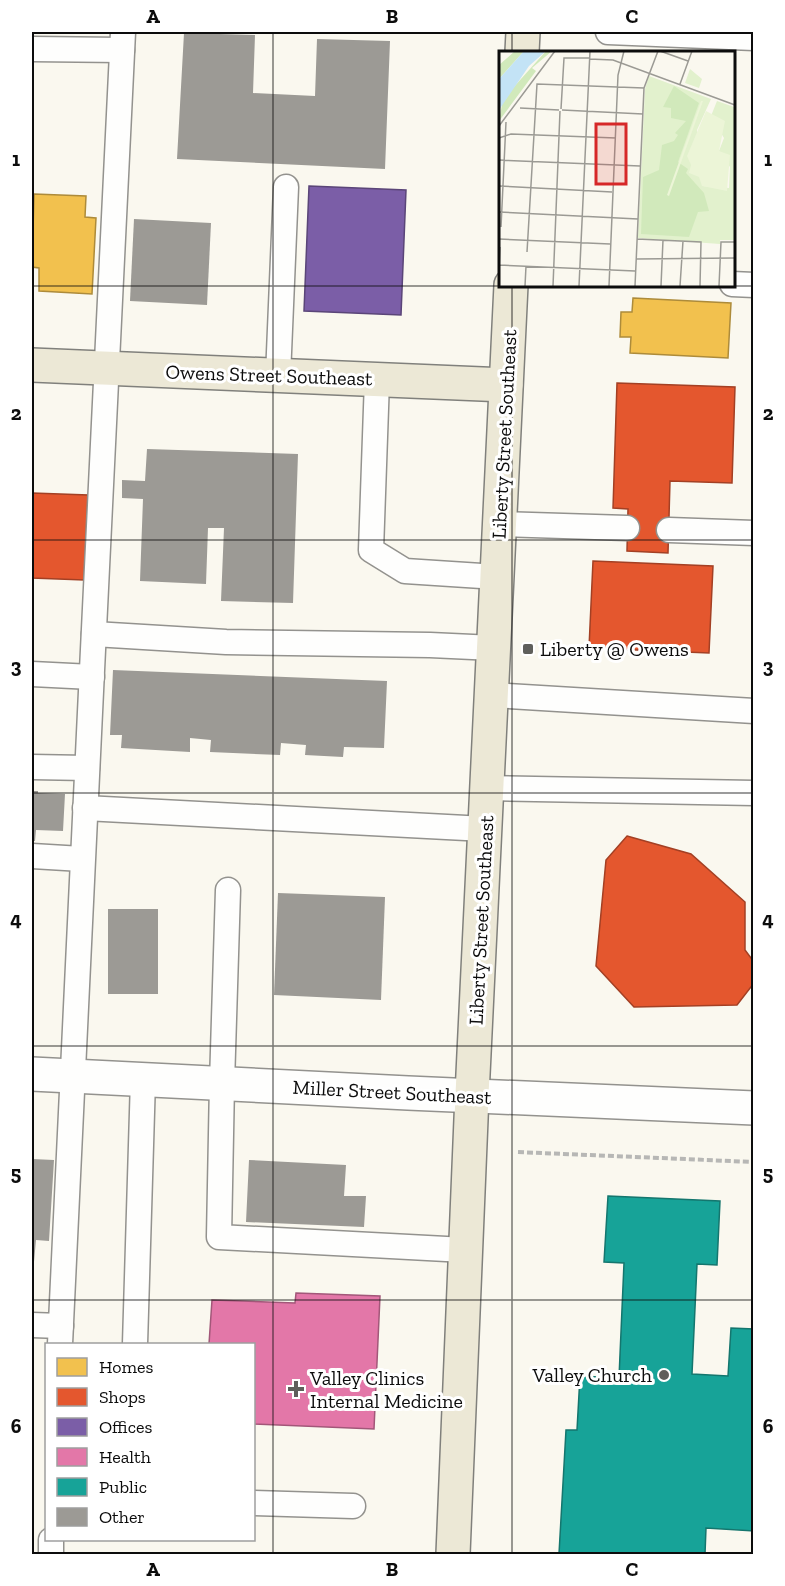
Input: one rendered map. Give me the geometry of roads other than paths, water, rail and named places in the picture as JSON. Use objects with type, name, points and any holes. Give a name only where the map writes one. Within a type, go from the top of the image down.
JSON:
[{"type":"main road","points":[[522,51],[523,32]]},
{"type":"main road","name":"Liberty Street Southeast","points":[[453,1554],[472,1095],[511,286]]},
{"type":"main road","name":"Owens Street Southeast","points":[[32,365],[506,385]]},
{"type":"street","name":"Miller Street Southeast","points":[[32,1074],[753,1108]]},
{"type":"lane","points":[[608,32],[753,38]]},
{"type":"lane","points":[[32,49],[123,41],[60,1335],[32,1325]]},
{"type":"lane","points":[[278,376],[286,187]]},
{"type":"lane","points":[[734,284],[753,285]]},
{"type":"lane","points":[[377,380],[371,550],[405,571],[497,577]]},
{"type":"lane","points":[[500,524],[627,528]]},
{"type":"lane","points":[[669,530],[753,533]]},
{"type":"lane","points":[[94,634],[226,642],[494,648]]},
{"type":"lane","points":[[32,674],[92,677]]},
{"type":"lane","points":[[492,694],[753,711]]},
{"type":"lane","points":[[32,767],[87,768]]},
{"type":"lane","points":[[487,788],[753,794]]},
{"type":"lane","points":[[85,808],[485,829]]},
{"type":"lane","points":[[32,856],[82,858]]},
{"type":"lane","points":[[228,890],[219,1237],[465,1250]]},
{"type":"lane","points":[[135,1343],[143,1079]]},
{"type":"lane","points":[[255,1503],[353,1506]]},
{"type":"place","name":"Liberty @ Owens","points":[[528,649]]},
{"type":"place","name":"Valley Church","points":[[664,1375]]},
{"type":"place","name":"Valley Clinics Internal Medicine","points":[[296,1389]]}]
